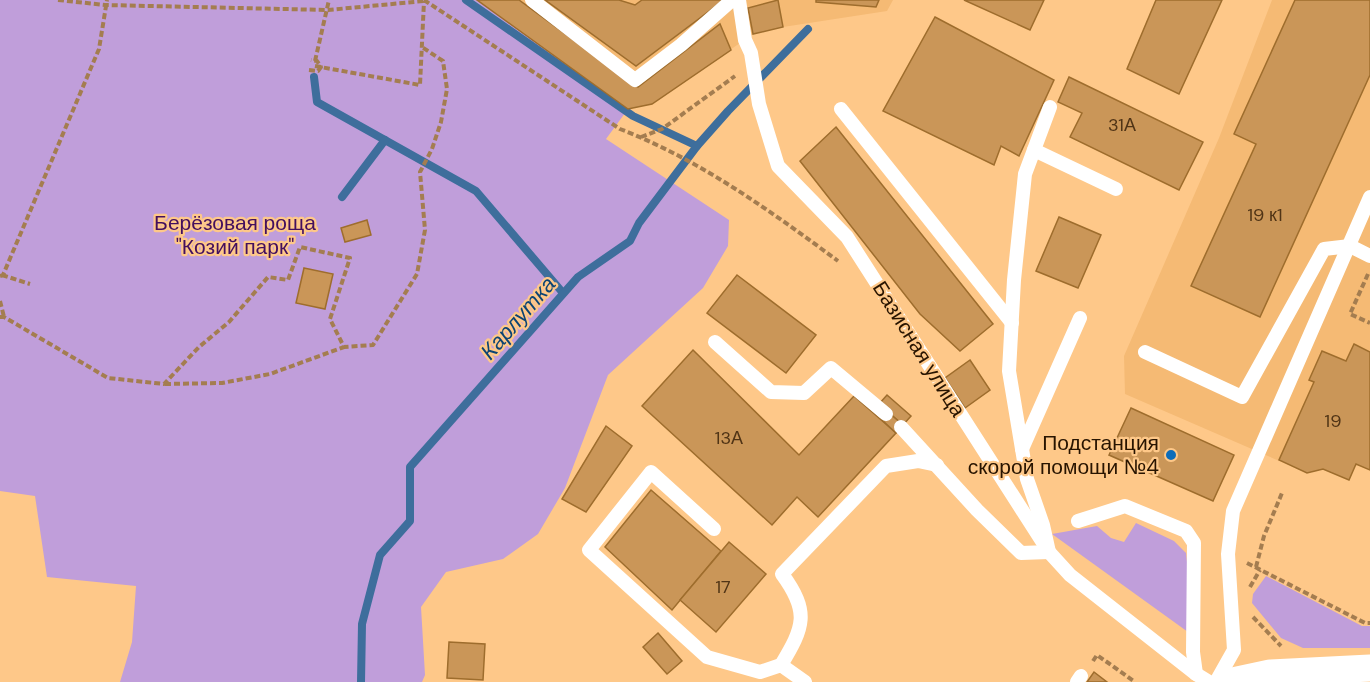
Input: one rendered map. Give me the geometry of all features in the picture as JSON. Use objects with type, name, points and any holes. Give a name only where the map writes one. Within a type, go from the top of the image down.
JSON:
[{"type":"street","points":[[1228,682],[1270,673],[1370,668]]},
{"type":"lane","points":[[531,0],[635,80],[681,45],[732,0]]},
{"type":"lane","points":[[739,0],[746,40],[751,53]]},
{"type":"lane","name":"Базисная улица","points":[[751,53],[759,104],[778,166],[848,237],[1049,552],[1070,575],[1209,682]]},
{"type":"lane","points":[[901,428],[977,510],[1021,553],[1049,552],[1043,525],[1027,479],[1009,371],[1014,280],[1025,174],[1050,107]]},
{"type":"lane","points":[[841,109],[1012,323]]},
{"type":"lane","points":[[1034,150],[1116,189]]},
{"type":"lane","points":[[1216,682],[1234,650],[1228,554],[1233,511],[1370,197]]},
{"type":"lane","points":[[1145,352],[1242,397],[1324,249],[1350,246],[1370,256]]},
{"type":"lane","points":[[1022,449],[1080,318]]},
{"type":"lane","points":[[715,342],[771,392],[804,393],[831,368],[886,414]]},
{"type":"lane","points":[[714,529],[651,472],[589,550],[707,657],[760,672],[781,665],[798,637],[803,615],[792,588],[782,574],[886,466],[918,461],[938,466]]},
{"type":"lane","points":[[1078,521],[1125,506],[1186,531],[1194,543],[1193,652],[1196,674]]},
{"type":"lane","points":[[781,665],[805,682]]},
{"type":"path","points":[[58,0],[328,10],[424,0],[620,129],[656,143],[695,164]]},
{"type":"path","points":[[329,0],[314,63],[320,64],[321,67],[420,85],[424,0]]},
{"type":"path","points":[[30,284],[1,275],[99,49],[106,2]]},
{"type":"path","points":[[0,301],[2,317],[108,378],[164,384],[222,383],[270,374],[344,347],[373,345],[417,274],[425,230],[420,172],[432,149],[441,122],[447,89],[443,61],[422,47]]},
{"type":"path","points":[[640,137],[662,129],[734,78],[751,53]]},
{"type":"path","points":[[309,70],[318,71],[321,67]]},
{"type":"path","points":[[164,384],[199,347],[229,322],[268,277],[288,280],[300,247],[350,258],[330,320],[344,347]]},
{"type":"path","points":[[1370,270],[1350,314],[1370,323]]},
{"type":"path","points":[[1248,596],[1258,569],[1264,536],[1282,493]]},
{"type":"path","points":[[1228,554],[1365,623],[1370,623]]},
{"type":"path","points":[[1252,616],[1284,649]]},
{"type":"path","points":[[1079,679],[1096,656],[1135,682]]},
{"type":"shaded area","points":[[477,0],[893,0],[887,11],[783,27],[753,34],[652,104],[628,109]]},
{"type":"shaded area","points":[[1272,0],[1370,0],[1370,470],[1356,464],[1349,480],[1323,469],[1307,473],[1125,394],[1124,356],[1219,138]]},
{"type":"green space","name":"Берёзовая роща \"Козий парк\"","points":[[0,0],[477,0],[628,109],[606,139],[729,220],[728,246],[703,288],[608,375],[565,488],[538,534],[503,559],[446,572],[421,607],[425,675],[422,682],[120,682],[132,642],[136,586],[47,577],[35,496],[0,491]]},
{"type":"green space","points":[[1136,523],[1174,541],[1186,553],[1188,632],[1052,534],[1097,526],[1111,538],[1124,542]]},
{"type":"green space","points":[[1266,576],[1362,626],[1370,626],[1370,648],[1303,648],[1281,638],[1252,603],[1253,594]]},
{"type":"building","points":[[477,0],[519,0],[638,87],[720,24],[731,50],[652,104],[628,109]]},
{"type":"building","points":[[545,0],[619,0],[635,5],[642,0],[724,0],[636,66]]},
{"type":"building","points":[[778,0],[783,27],[753,34],[748,8]]},
{"type":"building","points":[[816,0],[879,0],[876,7],[816,2]]},
{"type":"building","points":[[964,0],[1044,0],[1030,30]]},
{"type":"building","points":[[1156,0],[1222,0],[1179,94],[1127,69]]},
{"type":"building","points":[[1295,0],[1370,0],[1370,75],[1260,317],[1191,286],[1256,144],[1234,134]]},
{"type":"building","points":[[935,17],[1054,80],[1019,156],[1001,146],[994,165],[883,111]]},
{"type":"building","points":[[1069,77],[1203,142],[1179,190],[1070,137],[1082,113],[1058,102]]},
{"type":"building","points":[[836,127],[993,324],[960,351],[920,314],[800,161]]},
{"type":"building","points":[[1059,217],[1101,235],[1078,288],[1036,271]]},
{"type":"building","points":[[367,220],[371,235],[345,242],[341,228]]},
{"type":"building","points":[[304,268],[333,274],[325,309],[296,303]]},
{"type":"building","points":[[737,275],[816,335],[786,373],[707,313]]},
{"type":"building","points":[[1354,344],[1370,352],[1370,470],[1356,464],[1349,480],[1323,469],[1307,473],[1279,460],[1314,382],[1309,380],[1322,351],[1346,361]]},
{"type":"building","points":[[693,350],[799,455],[854,396],[896,433],[818,517],[797,497],[772,525],[642,406]]},
{"type":"building","points":[[970,360],[990,390],[965,408],[945,378]]},
{"type":"building","points":[[887,395],[911,416],[903,425],[879,404]]},
{"type":"building","name":"Подстанция скорой помощи №4","points":[[1131,408],[1234,455],[1213,501],[1109,455]]},
{"type":"building","points":[[888,412],[903,425],[896,433],[881,419]]},
{"type":"building","points":[[606,426],[632,446],[586,512],[562,499]]},
{"type":"building","points":[[651,490],[721,551],[672,610],[605,547]]},
{"type":"building","points":[[729,542],[766,574],[716,632],[680,600]]},
{"type":"building","points":[[658,633],[682,661],[667,674],[643,647]]},
{"type":"building","points":[[449,642],[485,644],[483,680],[447,678]]},
{"type":"building","points":[[1094,672],[1107,682],[1087,682]]},
{"type":"waterway","points":[[466,0],[633,116],[697,146]]},
{"type":"waterway","name":"Карлутка","points":[[361,682],[362,624],[380,555],[410,521],[410,467],[578,277],[630,241],[639,223],[697,146],[808,29]]},
{"type":"waterway","points":[[314,77],[317,102],[476,191],[563,293]]},
{"type":"waterway","points":[[342,197],[385,140]]},
{"type":"place","name":"Подстанция скорой помощи №4","points":[[1171,455]]}]
